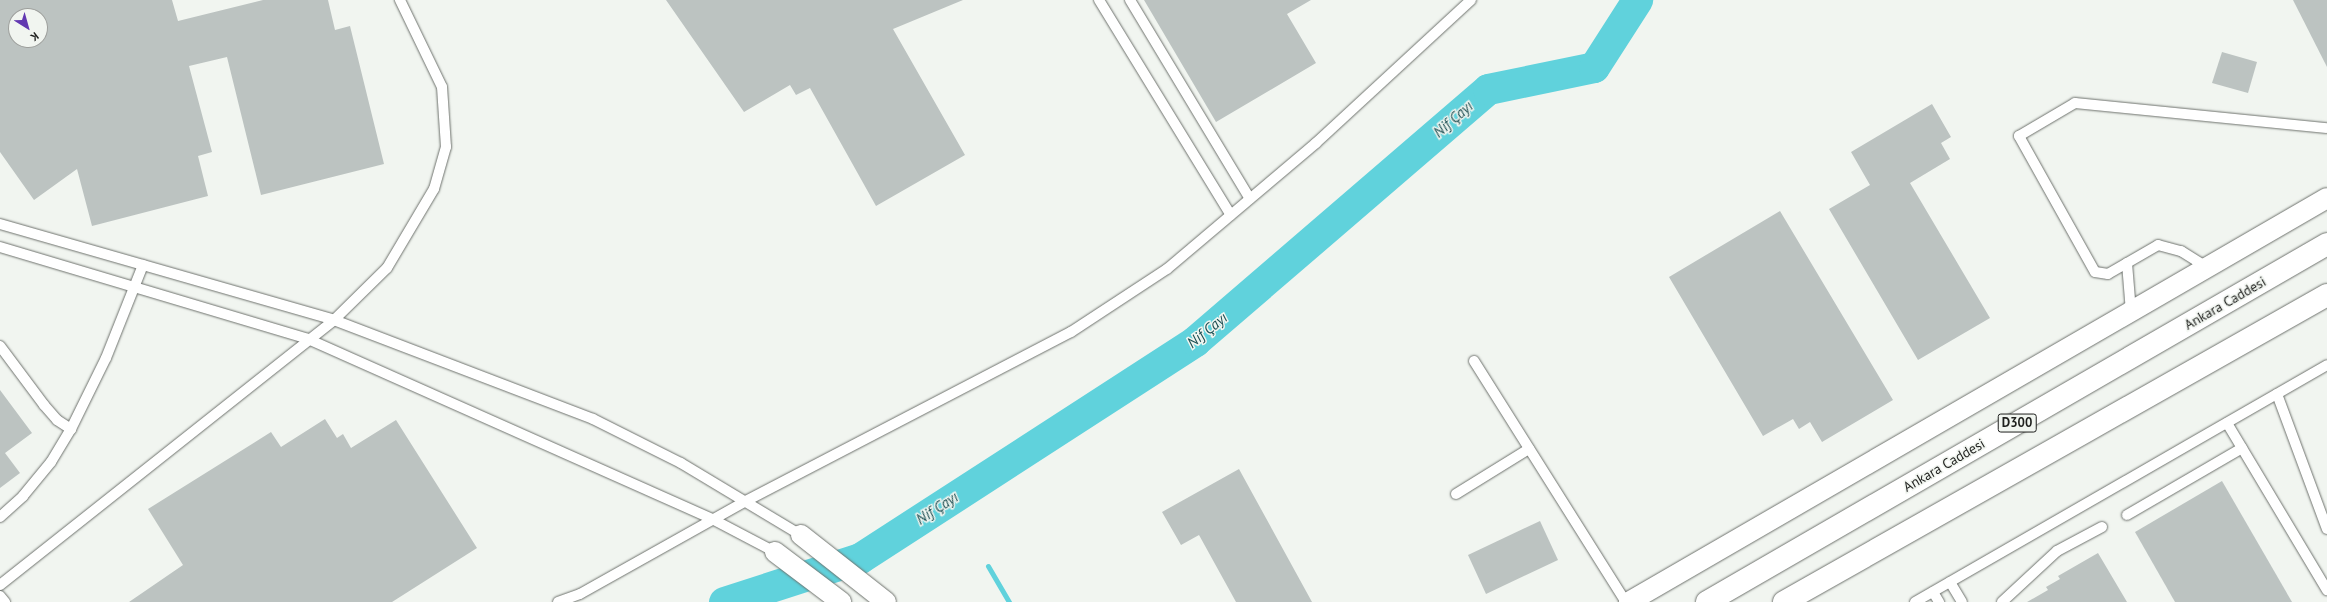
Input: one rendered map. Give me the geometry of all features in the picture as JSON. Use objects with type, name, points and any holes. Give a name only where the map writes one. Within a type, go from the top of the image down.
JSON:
[{"type":"highway","name":"Ankara Caddesi","points":[[1707,602],[2327,244]]},
{"type":"highway","points":[[1784,602],[2327,295]]},
{"type":"street","points":[[1630,602],[2327,198]]},
{"type":"street","points":[[801,535],[853,576],[865,596],[886,602]]},
{"type":"street","points":[[775,552],[835,597]]},
{"type":"lane","points":[[0,585],[308,339],[334,320],[388,268],[434,189],[446,147],[442,87],[400,0]]},
{"type":"lane","points":[[1099,0],[1230,215]]},
{"type":"lane","points":[[1130,0],[1250,199]]},
{"type":"lane","points":[[558,602],[580,594],[746,501],[1071,332],[1166,269],[1316,143],[1471,0]]},
{"type":"lane","points":[[2208,268],[2181,251],[2158,245],[2108,274],[2095,272],[2019,136],[2075,103],[2327,128]]},
{"type":"lane","points":[[0,224],[334,320],[593,419],[746,501],[801,535]]},
{"type":"lane","points":[[0,247],[308,339],[714,520],[775,552]]},
{"type":"lane","points":[[2127,263],[2131,312]]},
{"type":"lane","points":[[0,517],[42,474],[72,429],[106,358],[143,265]]},
{"type":"lane","points":[[0,346],[57,420],[72,429]]},
{"type":"lane","points":[[1474,362],[1626,602]]},
{"type":"lane","points":[[1915,602],[2327,365]]},
{"type":"lane","points":[[2276,394],[2327,529]]},
{"type":"lane","points":[[2227,423],[2327,590]]},
{"type":"lane","points":[[2126,515],[2242,448]]},
{"type":"lane","points":[[1456,494],[1529,449]]},
{"type":"lane","points":[[2002,602],[2057,551],[2102,527]]},
{"type":"lane","points":[[1950,582],[1962,602]]},
{"type":"lane","points":[[1933,592],[1939,602]]},
{"type":"lane","points":[[0,596],[5,602]]},
{"type":"building","points":[[0,0],[172,0],[178,21],[263,0],[328,0],[335,30],[350,26],[384,164],[261,195],[227,57],[189,66],[212,152],[198,156],[208,196],[92,226],[77,169],[34,200],[0,152]]},
{"type":"building","points":[[666,0],[963,0],[893,29],[965,155],[876,206],[810,88],[796,95],[790,85],[744,112]]},
{"type":"building","points":[[1144,0],[1311,0],[1287,14],[1316,63],[1216,122]]},
{"type":"building","points":[[2293,0],[2327,0],[2327,67]]},
{"type":"building","points":[[2222,52],[2257,62],[2248,93],[2212,83]]},
{"type":"building","points":[[1932,104],[1951,137],[1941,143],[1950,159],[1910,183],[1990,318],[1918,360],[1829,209],[1870,185],[1851,152]]},
{"type":"building","points":[[1780,211],[1893,400],[1822,442],[1810,422],[1799,429],[1793,419],[1763,436],[1669,277]]},
{"type":"building","points":[[0,390],[32,433],[5,453],[20,473],[0,488]]},
{"type":"building","points":[[325,419],[337,438],[343,434],[351,448],[396,420],[477,548],[392,602],[129,602],[183,565],[148,509],[271,432],[281,447]]},
{"type":"building","points":[[1239,469],[1312,602],[1236,602],[1199,535],[1181,545],[1162,512]]},
{"type":"building","points":[[2222,481],[2292,602],[2175,602],[2135,532]]},
{"type":"building","points":[[1540,521],[1558,560],[1486,594],[1468,555]]},
{"type":"building","points":[[2098,553],[2127,602],[2027,602],[2048,590],[2046,587],[2060,579],[2058,576]]},
{"type":"waterway","name":"Nif Çayı","points":[[724,602],[860,558],[1195,341],[1488,89],[1594,67],[1637,0]]},
{"type":"waterway","points":[[988,566],[1009,602]]}]
